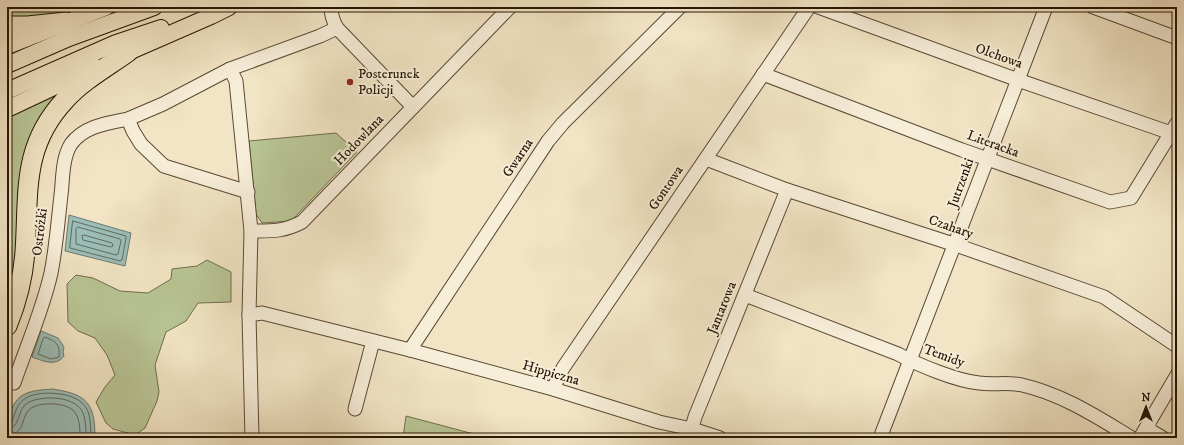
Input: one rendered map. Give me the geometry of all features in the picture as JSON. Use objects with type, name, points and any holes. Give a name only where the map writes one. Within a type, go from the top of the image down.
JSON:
[{"type":"highway","points":[[7,26],[28,26],[66,22]]},
{"type":"highway","points":[[7,326],[14,310],[21,282],[25,253],[30,169],[38,139],[65,100],[90,79],[128,52]]},
{"type":"main road","points":[[7,46],[106,7]]},
{"type":"main road","points":[[7,65],[68,38],[154,7]]},
{"type":"main road","points":[[7,91],[116,43],[222,7]]},
{"type":"main road","points":[[7,108],[229,7]]},
{"type":"street","points":[[331,7],[333,22],[337,28],[413,107]]},
{"type":"street","name":"Hodowlana","points":[[250,231],[281,230],[291,228],[302,222],[510,7]]},
{"type":"street","name":"Gwarna","points":[[410,350],[548,141],[563,123],[680,7]]},
{"type":"street","name":"Gontowa","points":[[552,389],[563,368],[809,7]]},
{"type":"street","name":"Olchowa","points":[[818,7],[1018,80],[1174,128]]},
{"type":"street","name":"Jutrzenki","points":[[880,438],[956,245],[1046,7]]},
{"type":"street","points":[[1093,7],[1177,38]]},
{"type":"street","name":"Ostróżki","points":[[14,383],[51,273],[64,167],[71,144],[90,128],[128,119],[163,104],[230,69],[320,36],[337,28]]},
{"type":"street","points":[[230,69],[236,81],[248,192],[250,231],[249,315],[252,438]]},
{"type":"street","name":"Literacka","points":[[764,74],[988,159],[1110,202],[1131,198],[1174,128]]},
{"type":"street","points":[[128,119],[133,132],[141,144],[164,166],[248,192]]},
{"type":"street","name":"Czahary","points":[[706,159],[788,190],[956,245],[1104,298],[1177,346]]},
{"type":"street","name":"Jantarowa","points":[[691,434],[695,417],[788,190]]},
{"type":"street","name":"Temidy","points":[[745,294],[898,354],[910,361],[968,381],[1019,385],[1037,390],[1083,409],[1132,438]]},
{"type":"street","name":"Hippiczna","points":[[249,315],[262,313],[410,350],[552,389],[659,422],[691,434],[720,438]]},
{"type":"street","points":[[355,408],[373,341]]},
{"type":"street","points":[[1163,438],[1143,433],[1177,375]]},
{"type":"green space","points":[[7,7],[74,7],[52,14],[7,19]]},
{"type":"green space","points":[[67,87],[57,97],[7,310],[7,285],[11,266],[7,235],[7,116]]},
{"type":"green space","points":[[336,133],[357,152],[291,221],[262,223],[256,214],[249,141]]},
{"type":"green space","points":[[207,260],[231,272],[231,302],[198,303],[186,321],[166,332],[155,365],[159,392],[157,401],[145,428],[135,435],[113,429],[106,423],[96,402],[105,387],[115,375],[107,355],[95,338],[78,331],[68,322],[67,284],[76,275],[93,278],[120,291],[148,293],[171,279],[172,269],[197,266]]},
{"type":"green space","points":[[406,416],[489,438],[403,438]]},
{"type":"water","points":[[69,215],[131,233],[125,266],[65,251]]},
{"type":"water","points":[[41,331],[58,338],[64,347],[64,356],[61,359],[49,362],[32,357]]},
{"type":"water","points":[[52,389],[73,394],[81,397],[87,402],[91,408],[93,416],[95,438],[7,438],[10,413],[16,401],[28,393],[38,390]]},
{"type":"place","name":"Posterunek Policji","points":[[350,82]]}]
